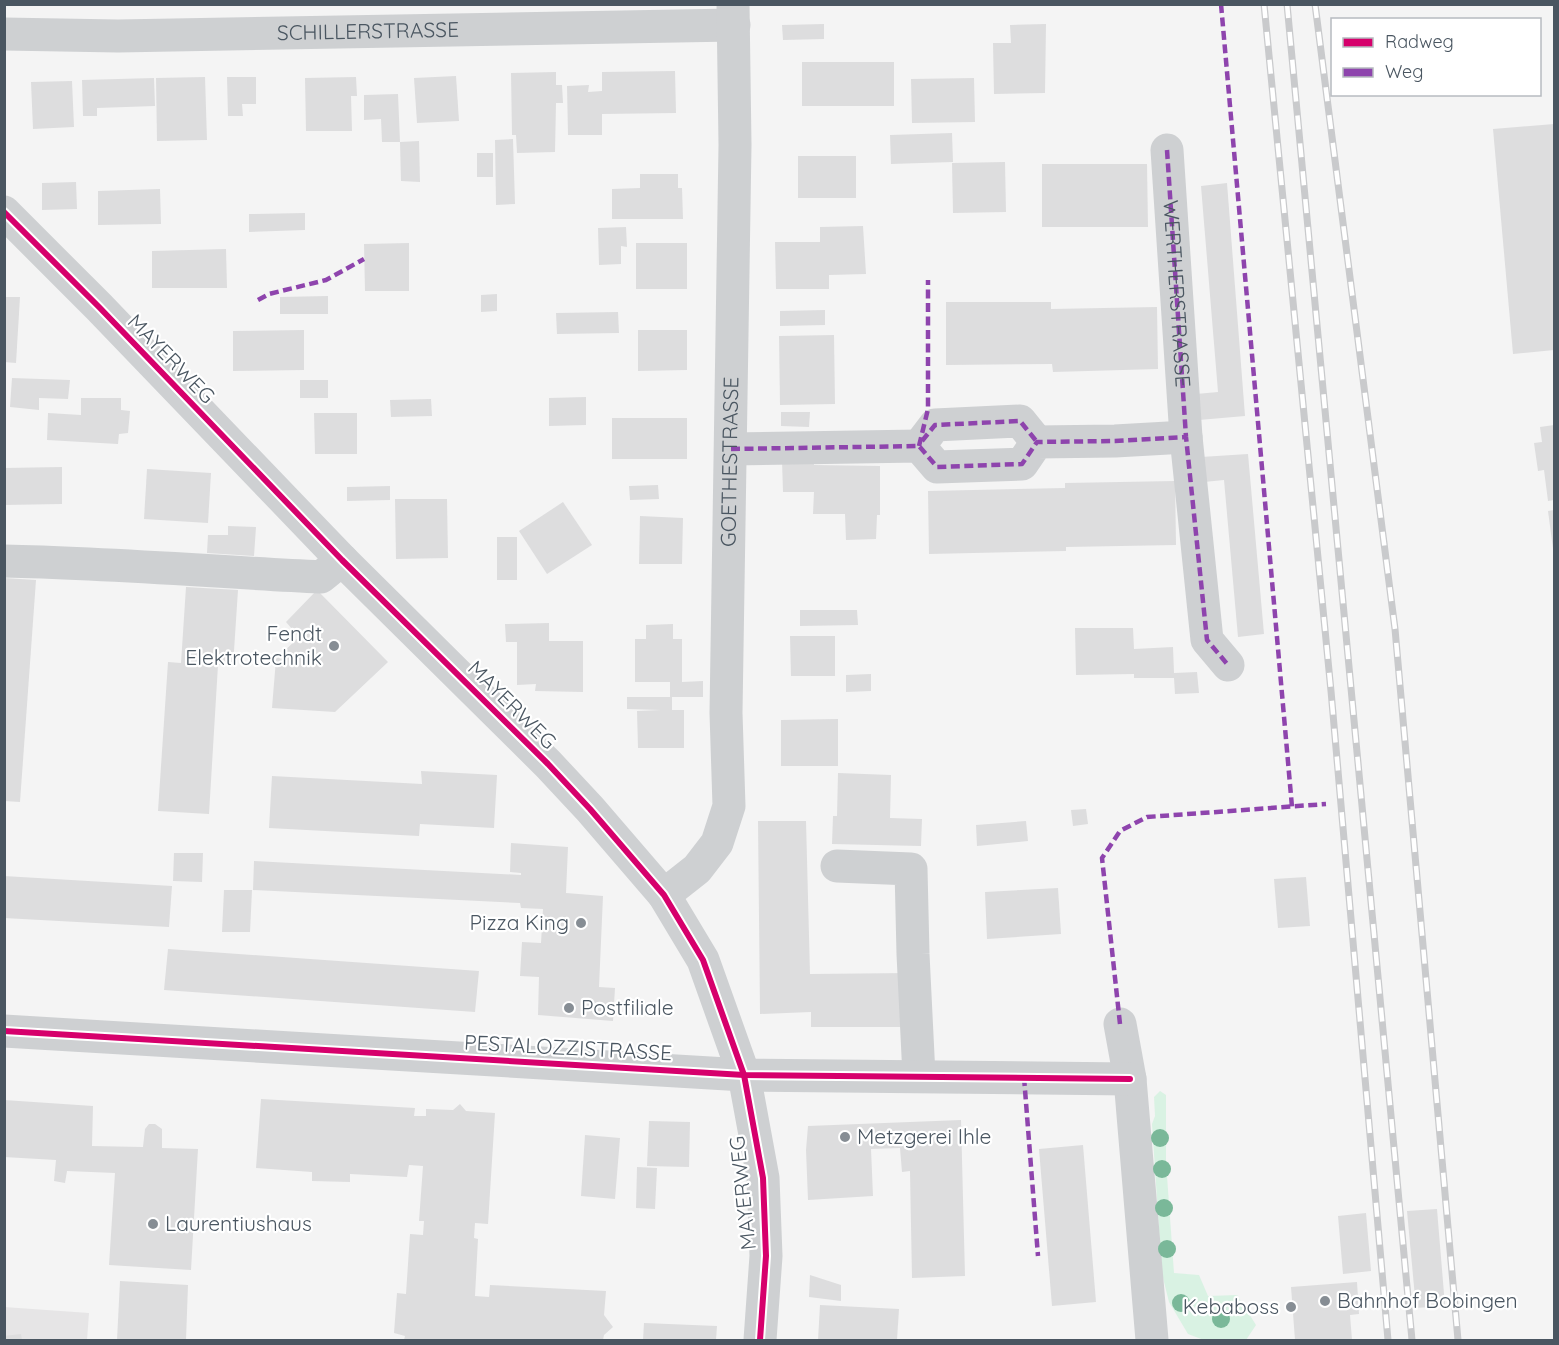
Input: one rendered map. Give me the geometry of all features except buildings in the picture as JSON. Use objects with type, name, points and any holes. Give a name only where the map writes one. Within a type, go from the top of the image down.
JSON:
[{"type":"street","name":"SCHILLERSTRASSE","points":[[4,34],[118,36],[733,15]]},
{"type":"street","name":"GOETHESTRASSE","points":[[664,895],[697,869],[717,843],[729,806],[726,713],[735,145],[733,15]]},
{"type":"street","name":"WERTHERSTRASSE","points":[[1167,150],[1186,437],[1207,640],[1228,665]]},
{"type":"street","name":"MAYERWEG","points":[[4,212],[99,307],[342,560],[548,764],[664,895],[703,960],[744,1075],[763,1178],[766,1256],[760,1341]]},
{"type":"street","points":[[919,446],[935,425],[1020,421],[1037,442]]},
{"type":"street","points":[[1037,442],[1186,437]]},
{"type":"street","points":[[919,446],[937,467],[1022,464],[1037,442]]},
{"type":"street","points":[[731,449],[919,446]]},
{"type":"street","points":[[4,561],[104,563],[163,569],[321,577],[342,560]]},
{"type":"street","points":[[837,866],[911,869],[919,1076]]},
{"type":"street","points":[[1120,1024],[1130,1079],[1160,1337]]},
{"type":"street","name":"PESTALOZZISTRASSE","points":[[4,1031],[744,1075],[1130,1079]]},
{"type":"shaded area","points":[[4,1307],[89,1313],[87,1340],[5,1340]]},
{"type":"green space","points":[[1160,1091],[1166,1095],[1166,1162],[1174,1273],[1199,1275],[1208,1296],[1237,1295],[1256,1325],[1246,1340],[1204,1340],[1188,1334],[1169,1302],[1162,1274],[1152,1124],[1155,1116],[1154,1097]]},
{"type":"railway","points":[[1264,4],[1331,691],[1388,1340]]},
{"type":"railway","points":[[1287,4],[1412,1340]]},
{"type":"railway","points":[[1315,4],[1395,629],[1458,1340]]},
{"type":"marked path","points":[[1221,4],[1292,807]]},
{"type":"marked path","points":[[1167,150],[1186,437],[1207,640],[1228,665]]},
{"type":"marked path","points":[[258,300],[269,294],[326,280],[364,259]]},
{"type":"marked path","points":[[919,446],[928,409],[928,280]]},
{"type":"marked path","points":[[922,441],[935,425],[1020,421],[1037,442]]},
{"type":"marked path","points":[[731,449],[919,446],[937,467],[1022,464],[1037,442],[1186,437]]},
{"type":"marked path","points":[[1120,1024],[1102,858],[1120,831],[1147,817],[1326,804]]},
{"type":"marked path","points":[[1024,1077],[1038,1256]]},
{"type":"cycle path","points":[[4,212],[99,307],[342,560],[548,764],[664,895],[703,960],[744,1075],[763,1178],[766,1256],[760,1340]]},
{"type":"cycle path","points":[[4,1031],[744,1075],[1130,1079]]},
{"type":"place","name":"Fendt Elektrotechnik","points":[[334,646]]},
{"type":"place","name":"Pizza King","points":[[581,923]]},
{"type":"place","name":"Postfiliale","points":[[569,1008]]},
{"type":"place","name":"Metzgerei Ihle","points":[[845,1137]]},
{"type":"place","name":"Laurentiushaus","points":[[153,1224]]},
{"type":"place","name":"Bahnhof Bobingen","points":[[1325,1301]]},
{"type":"place","name":"Kebaboss","points":[[1291,1307]]}]
